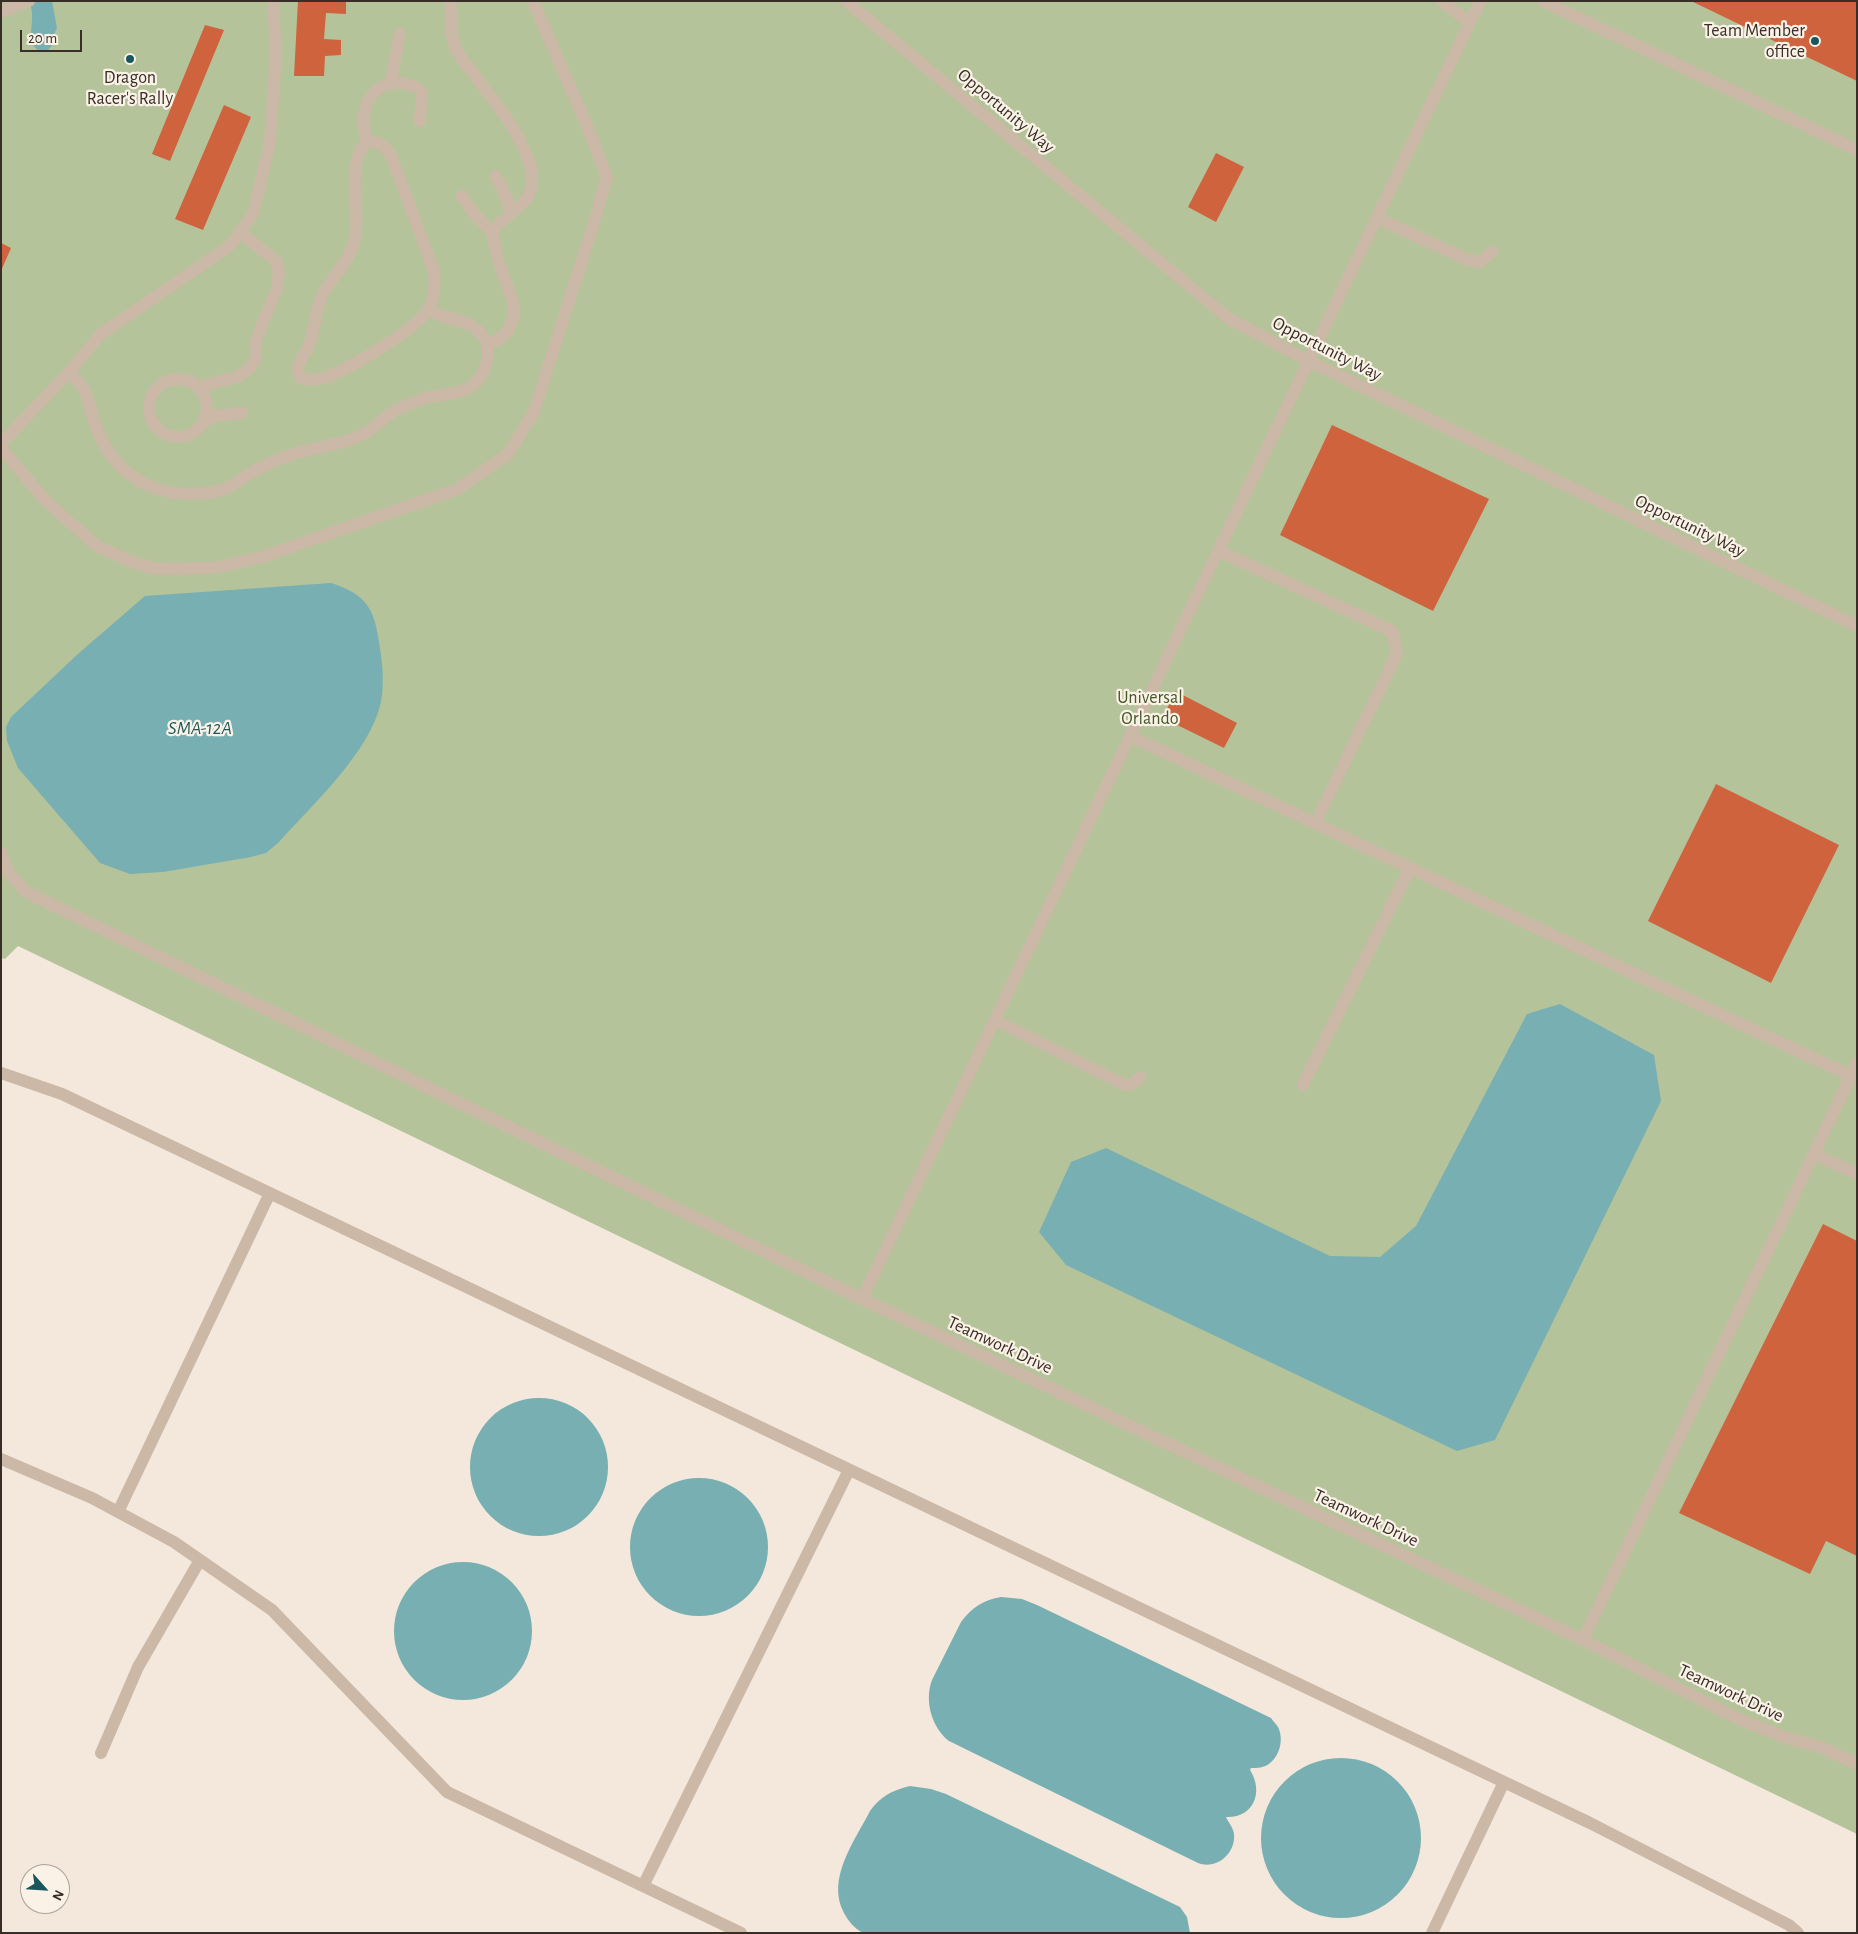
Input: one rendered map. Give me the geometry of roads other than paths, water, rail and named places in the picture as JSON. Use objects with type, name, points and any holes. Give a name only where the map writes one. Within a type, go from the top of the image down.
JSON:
[{"type":"street","points":[[1,12],[29,1]]},
{"type":"street","points":[[1,444],[69,372],[101,334],[231,245],[253,214],[270,142],[276,53],[273,1]]},
{"type":"street","points":[[451,1],[452,36],[455,46],[466,64],[518,133],[532,168],[532,186],[529,194],[522,205],[510,213],[492,232]]},
{"type":"street","points":[[1,448],[46,501],[97,546],[151,568],[178,569],[219,567],[262,557],[458,489],[508,454],[534,412],[596,220],[607,178],[533,1]]},
{"type":"street","name":"Opportunity Way","points":[[846,1],[1228,318],[1309,361],[1857,626]]},
{"type":"street","points":[[1442,1],[1470,23]]},
{"type":"street","points":[[862,1299],[1480,1]]},
{"type":"street","points":[[1543,1],[1857,150]]},
{"type":"street","points":[[391,82],[400,34]]},
{"type":"street","points":[[366,142],[375,142],[384,146],[391,155],[434,271],[435,288],[428,309],[416,322],[368,356],[344,369],[323,378],[308,380],[301,378],[297,369],[310,344],[319,303],[324,292],[352,253],[358,218],[355,163],[359,151],[366,142],[364,117],[366,107],[381,87],[391,82],[401,82],[419,88],[422,94],[420,121]]},
{"type":"street","points":[[495,176],[509,201],[510,213]]},
{"type":"street","points":[[462,196],[476,216],[492,232],[498,259],[513,302],[514,316],[508,331],[499,339],[487,345]]},
{"type":"street","points":[[1377,218],[1468,260],[1480,262],[1492,252]]},
{"type":"street","points":[[198,387],[237,377],[250,369],[255,361],[256,342],[262,324],[277,289],[279,274],[276,261],[240,232]]},
{"type":"street","points":[[69,372],[84,390],[101,441],[127,474],[146,485],[162,491],[192,494],[226,488],[277,459],[351,439],[366,433],[398,409],[428,398],[465,391],[478,381],[484,371],[488,357],[487,345],[479,332],[470,324],[458,319],[442,316],[428,309]]},
{"type":"street","points":[[172,379],[190,382],[204,394],[207,414],[203,423],[188,436],[178,438],[160,432],[153,425],[149,416],[148,406],[151,397],[163,383],[172,379]]},
{"type":"street","points":[[203,423],[215,416],[242,413]]},
{"type":"street","points":[[1218,551],[1392,630],[1396,654],[1315,824]]},
{"type":"street","points":[[1130,736],[1851,1076]]},
{"type":"street","name":"Teamwork Drive","points":[[1,853],[9,874],[26,892],[862,1299],[1583,1640],[1739,1719],[1786,1738],[1821,1747],[1857,1764]]},
{"type":"street","points":[[1303,1085],[1410,868]]},
{"type":"street","points":[[995,1020],[1122,1084],[1131,1085],[1140,1077]]},
{"type":"street","points":[[1583,1640],[1857,1063]]},
{"type":"street","points":[[1,1073],[62,1094],[1504,1782],[1788,1925],[1798,1933]]},
{"type":"street","points":[[1814,1154],[1857,1174]]},
{"type":"street","points":[[118,1512],[270,1193]]},
{"type":"street","points":[[1,1459],[92,1498],[174,1542],[272,1610],[447,1792],[741,1933]]},
{"type":"street","points":[[644,1886],[849,1470]]},
{"type":"street","points":[[100,1754],[138,1667],[200,1560]]},
{"type":"street","points":[[1432,1933],[1504,1782]]},
{"type":"water","points":[[29,1],[52,1],[57,28],[54,34],[55,42],[48,50],[40,52],[33,44],[31,34],[32,12]]},
{"type":"water","name":"SMA-12A","points":[[331,583],[343,587],[360,597],[371,611],[377,630],[381,655],[382,695],[377,715],[368,735],[356,754],[325,792],[279,842],[266,853],[163,872],[130,874],[100,863],[18,768],[7,741],[6,727],[11,717],[79,653],[145,596]]},
{"type":"water","points":[[1560,1004],[1654,1055],[1661,1101],[1495,1440],[1457,1451],[1066,1265],[1039,1232],[1071,1162],[1106,1148],[1330,1256],[1380,1257],[1416,1226],[1527,1014]]},
{"type":"water","points":[[539,1398],[565,1403],[588,1418],[603,1441],[608,1467],[603,1493],[588,1516],[565,1531],[539,1536],[513,1531],[490,1516],[475,1493],[470,1467],[475,1441],[490,1418],[513,1403]]},
{"type":"water","points":[[699,1478],[725,1483],[748,1498],[763,1521],[768,1547],[763,1573],[748,1596],[725,1611],[699,1616],[673,1611],[650,1596],[635,1573],[630,1547],[635,1521],[650,1498],[673,1483]]},
{"type":"water","points":[[463,1562],[489,1567],[512,1582],[527,1605],[532,1631],[527,1657],[512,1680],[489,1695],[463,1700],[437,1695],[414,1680],[399,1657],[394,1631],[399,1605],[414,1582],[437,1567]]},
{"type":"water","points":[[1001,1597],[1022,1599],[1037,1605],[1271,1718],[1280,1732],[1281,1742],[1279,1751],[1268,1765],[1251,1768],[1256,1787],[1254,1802],[1244,1813],[1226,1817],[1232,1827],[1234,1841],[1232,1848],[1223,1859],[1212,1864],[1198,1863],[949,1741],[943,1736],[934,1722],[929,1705],[932,1680],[965,1617],[979,1605]]},
{"type":"water","points":[[1349,1758],[1379,1767],[1398,1781],[1408,1793],[1415,1807],[1420,1822],[1420,1854],[1415,1869],[1408,1883],[1398,1895],[1386,1905],[1364,1915],[1349,1918],[1333,1918],[1318,1915],[1296,1905],[1274,1883],[1262,1854],[1261,1830],[1264,1815],[1274,1793],[1296,1771],[1325,1759]]},
{"type":"water","points":[[910,1786],[931,1789],[946,1794],[1180,1907],[1187,1917],[1190,1933],[863,1933],[854,1927],[848,1919],[839,1900],[838,1887],[844,1861],[874,1806],[887,1795]]},
{"type":"place","name":"Team Member office","points":[[1815,41]]},
{"type":"place","name":"Dragon Racer's Rally","points":[[130,59]]},
{"type":"park label","name":"Universal Orlando","points":[[1150,708]]}]
